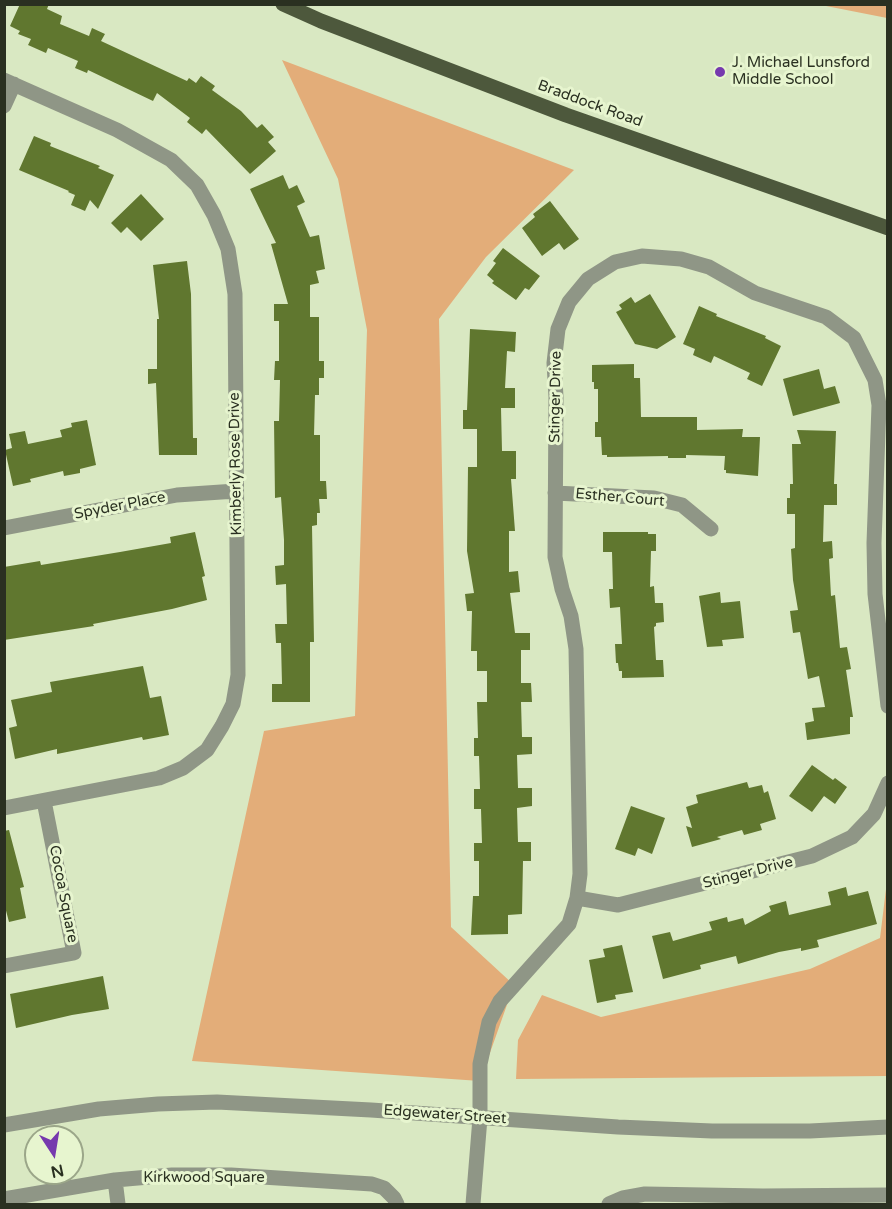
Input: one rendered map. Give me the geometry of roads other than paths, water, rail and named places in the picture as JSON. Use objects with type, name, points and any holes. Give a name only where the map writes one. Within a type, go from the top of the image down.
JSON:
[{"type":"main road","name":"Braddock Road","points":[[283,4],[321,21],[566,115],[888,228]]},
{"type":"street","points":[[4,106],[9,82]]},
{"type":"street","name":"Kimberly Rose Drive","points":[[4,808],[159,778],[183,768],[207,750],[222,726],[234,704],[238,675],[235,294],[228,249],[214,215],[197,185],[171,160],[117,130],[9,82]]},
{"type":"street","name":"Stinger Drive","points":[[473,1204],[480,1118],[480,1064],[489,1022],[500,1001],[569,924],[577,898],[580,874],[576,649],[572,616],[561,589],[555,557],[556,397],[554,363],[558,329],[569,302],[588,279],[615,262],[642,256],[681,259],[709,267],[755,293],[826,317],[854,338],[875,380],[879,405],[874,543],[875,594],[888,706]]},
{"type":"street","name":"Spyder Place","points":[[4,528],[177,495],[236,491]]},
{"type":"street","name":"Esther Court","points":[[555,492],[654,498],[682,505],[711,529]]},
{"type":"street","name":"Stinger Drive","points":[[577,898],[618,905],[812,856],[852,837],[874,814],[888,783]]},
{"type":"street","name":"Cocoa Square","points":[[4,966],[74,953],[44,801]]},
{"type":"street","name":"Edgewater Street","points":[[4,1125],[99,1109],[217,1102],[618,1128],[810,1131],[888,1127]]},
{"type":"street","name":"Kirkwood Square","points":[[4,1199],[115,1180],[172,1175],[231,1175],[372,1184],[384,1188],[397,1204]]},
{"type":"street","points":[[115,1180],[118,1204]]},
{"type":"street","points":[[609,1204],[623,1198],[645,1194],[888,1195]]},
{"type":"place","name":"J. Michael Lunsford Middle School","points":[[720,72]]}]
